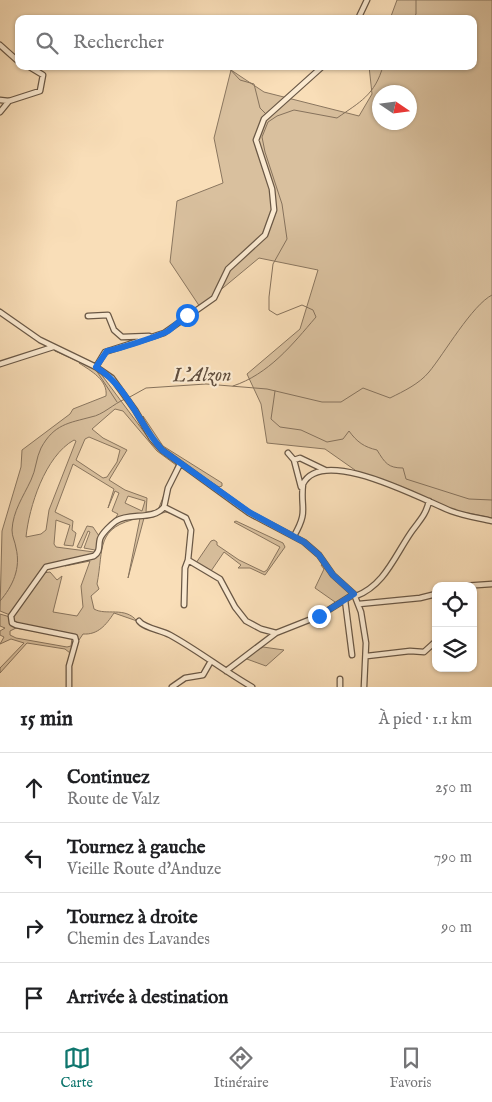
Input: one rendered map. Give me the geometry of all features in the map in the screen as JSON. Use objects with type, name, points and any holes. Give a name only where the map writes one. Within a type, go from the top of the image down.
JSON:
[{"type":"street","points":[[360,15],[367,0]]},
{"type":"street","points":[[0,46],[15,59]]},
{"type":"street","points":[[0,100],[9,101],[40,91],[43,75],[35,70]]},
{"type":"street","points":[[96,367],[107,351],[122,348],[169,330],[214,298],[228,269],[265,235],[274,210],[272,188],[256,140],[264,119],[319,70]]},
{"type":"street","points":[[0,112],[9,101]]},
{"type":"street","points":[[0,312],[25,331],[53,347],[96,367],[117,383],[152,439],[162,450],[249,512],[312,548],[333,575],[355,595],[359,604],[367,656],[364,687]]},
{"type":"street","points":[[88,316],[106,314],[110,317],[114,330],[122,337],[150,336]]},
{"type":"street","points":[[0,364],[53,347]]},
{"type":"street","points":[[288,453],[294,460],[302,488],[304,507],[300,525],[294,536]]},
{"type":"street","points":[[294,460],[300,458],[325,470],[377,479],[453,512],[492,521]]},
{"type":"street","points":[[69,687],[69,666],[76,641],[75,637],[16,625],[12,623],[10,616],[43,570],[52,564],[94,556],[99,551],[101,536],[115,522],[125,517],[156,513],[164,507],[168,488],[180,464]]},
{"type":"street","points":[[302,488],[305,479],[309,475],[325,470]]},
{"type":"street","points":[[226,671],[276,633],[319,616],[345,600],[371,588],[385,574],[412,531],[424,516],[429,501]]},
{"type":"street","points":[[164,507],[188,520],[190,530],[188,560],[185,568],[184,605]]},
{"type":"street","points":[[188,560],[220,578],[235,607],[246,621],[261,629],[276,633]]},
{"type":"street","points":[[477,585],[492,584]]},
{"type":"street","points":[[359,604],[420,598],[432,595]]},
{"type":"street","points":[[345,600],[352,655]]},
{"type":"street","points":[[139,620],[142,624],[168,634],[226,671],[244,685],[252,687]]},
{"type":"street","points":[[367,656],[410,651],[424,652],[432,645]]},
{"type":"street","points":[[172,687],[185,678],[203,675],[211,661]]},
{"type":"street","points":[[340,679],[340,687]]},
{"type":"shaded area","points":[[397,0],[492,0],[492,518],[453,510],[362,475],[325,449],[267,443],[261,404],[247,374],[300,329],[318,270],[259,258],[200,307],[170,262],[177,201],[223,183],[214,138],[231,70],[264,92],[359,116],[372,94],[369,70],[477,70],[477,15],[391,15]]},
{"type":"shaded area","points":[[81,362],[98,370],[150,440],[159,450],[180,465],[168,488],[164,507],[182,517],[166,512],[144,518],[128,578],[140,518],[115,527],[108,533],[102,550],[97,584],[99,589],[91,596],[94,609],[104,612],[121,612],[132,616],[137,621],[114,613],[101,628],[93,633],[83,634],[79,640],[69,633],[17,624],[12,617],[43,573],[50,572],[57,580],[62,576],[53,612],[77,616],[83,607],[81,586],[90,561],[65,566],[64,560],[42,568],[10,615],[0,611],[2,531],[21,467],[22,450],[70,414],[73,409],[106,396],[106,390],[102,381],[79,363]],"holes":[[[115,409],[123,411],[157,451],[176,465],[158,510],[146,512],[147,498],[125,490],[109,480],[127,450],[103,438],[92,429]],[[89,437],[120,450],[117,462],[107,477],[103,478],[76,460],[85,439]],[[74,440],[76,441],[49,510],[46,530],[41,534],[26,537],[31,511],[40,483],[55,458]],[[73,464],[114,489],[108,508],[115,491],[119,493],[112,511],[118,514],[109,528],[99,536],[93,527],[87,526],[77,547],[81,548],[88,531],[90,532],[84,548],[95,550],[94,552],[56,547],[54,544],[56,520],[70,525],[64,545],[73,546],[76,533],[72,530],[73,521],[55,512]],[[128,496],[145,501],[142,511],[125,503]]]},
{"type":"shaded area","points":[[143,416],[163,446],[222,483],[222,486],[219,487],[173,457],[153,438],[146,427]]},
{"type":"shaded area","points":[[236,521],[283,543],[285,547],[265,575],[250,568],[238,568],[241,565],[224,552],[211,571],[196,563],[211,541],[214,540],[217,542],[217,545],[239,560],[264,572],[267,570],[280,547],[234,522]]},
{"type":"shaded area","points":[[323,564],[352,594],[334,605],[335,602],[315,588],[324,569],[321,565]]},
{"type":"shaded area","points":[[0,614],[10,617],[10,624],[62,636],[16,628],[10,631],[10,635],[16,638],[67,647],[71,646],[72,639],[74,639],[70,653],[65,649],[27,643],[0,673],[0,668],[24,643],[11,639],[0,644],[4,637],[0,635],[0,631],[5,628],[0,626]]},
{"type":"shaded area","points":[[263,647],[284,650],[266,666],[244,658]]},
{"type":"waterway","points":[[415,15],[416,0]]},
{"type":"waterway","points":[[231,70],[240,80],[254,84],[260,108],[266,114]]},
{"type":"waterway","points":[[233,386],[258,374],[279,358],[316,317],[313,310],[302,305],[277,315],[269,310],[273,264],[287,239],[282,204],[262,137],[268,122],[277,116],[294,110],[337,118],[366,97],[376,84],[382,70]]},
{"type":"waterway","name":"L'Alzon","points":[[128,398],[146,388],[206,384],[267,389],[322,402],[341,402],[363,388],[390,398],[411,387],[425,376],[467,319],[484,300],[492,295]]},
{"type":"waterway","points":[[55,351],[84,364]]},
{"type":"waterway","points":[[90,367],[96,370],[117,402]]},
{"type":"waterway","points":[[275,391],[271,419],[280,427],[301,430],[327,442],[343,439],[349,431],[361,444],[377,450],[387,464],[403,468],[406,479],[469,499],[492,500]]},
{"type":"waterway","name":"L'Alzon","points":[[0,601],[9,589],[17,570],[16,546],[12,535],[14,517],[33,476],[41,448],[57,429],[69,423],[100,414],[125,399]]},
{"type":"route","points":[[187,315],[164,333],[105,352],[96,367],[117,383],[152,439],[162,450],[255,516],[304,542],[319,555],[333,575],[354,594],[319,616]]}]
